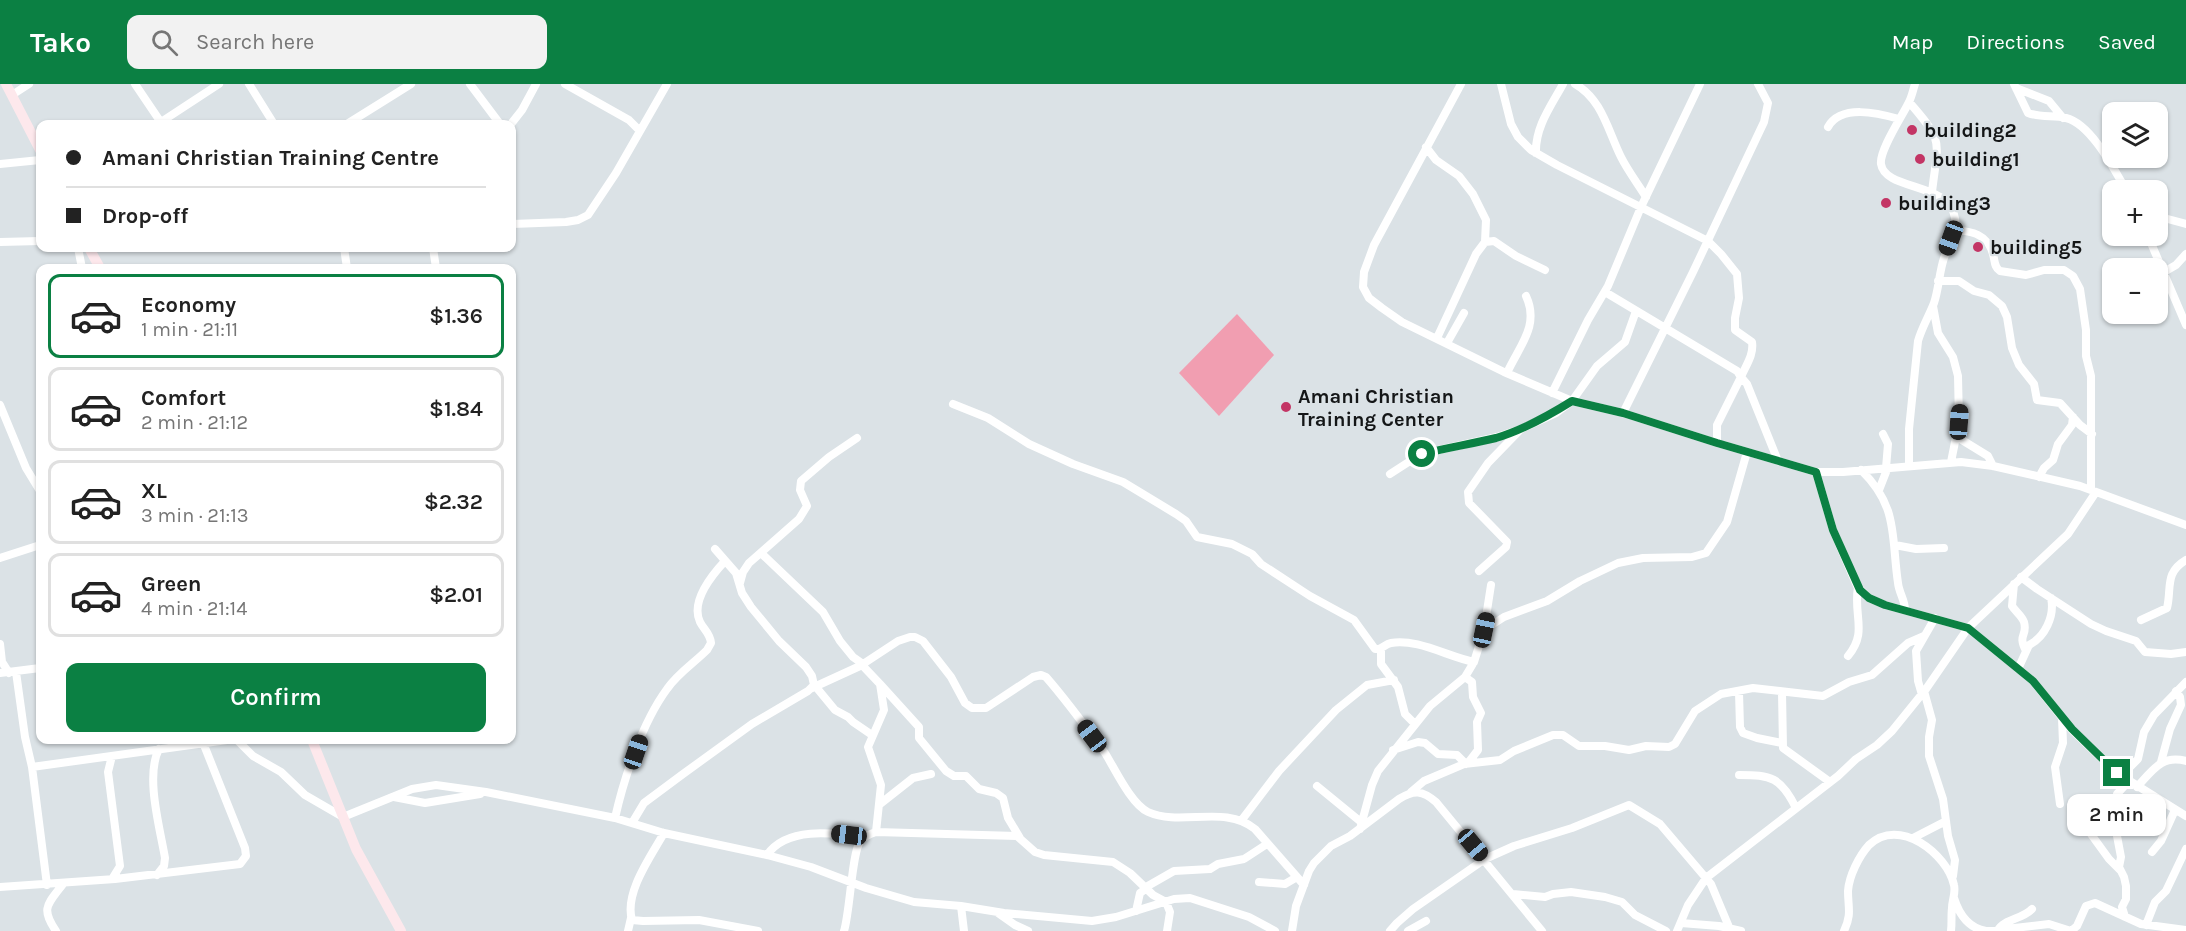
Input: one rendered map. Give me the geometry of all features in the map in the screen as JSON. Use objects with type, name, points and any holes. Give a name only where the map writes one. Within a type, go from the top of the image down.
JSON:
[{"type":"street","points":[[6,84],[36,142]]},
{"type":"street","points":[[12,95],[29,84]]},
{"type":"street","points":[[135,84],[160,120]]},
{"type":"street","points":[[166,120],[219,84]]},
{"type":"street","points":[[249,84],[272,120]]},
{"type":"street","points":[[354,120],[411,84]]},
{"type":"street","points":[[470,84],[497,120]]},
{"type":"street","points":[[514,120],[536,84]]},
{"type":"street","points":[[565,84],[629,120],[640,131]]},
{"type":"street","points":[[516,224],[566,222],[588,215],[616,173],[667,84]]},
{"type":"street","points":[[1461,84],[1374,245],[1364,272],[1363,287],[1369,298],[1402,322],[1507,373],[1572,401],[1623,413],[1816,472],[1951,462],[1994,466],[2093,491],[2186,525]]},
{"type":"street","points":[[1502,84],[1509,119],[1523,144],[1536,153],[1708,241],[1737,274],[1739,298],[1735,330],[1752,342],[1752,347],[1750,360],[1717,425],[1717,443]]},
{"type":"street","points":[[1536,153],[1535,140],[1539,129],[1563,84]]},
{"type":"street","points":[[1575,84],[1584,89],[1598,104],[1627,169],[1646,197]]},
{"type":"street","points":[[1552,393],[1588,320],[1605,292],[1641,207],[1700,84]]},
{"type":"street","points":[[1623,413],[1708,241],[1767,113],[1767,100],[1761,94],[1758,84]]},
{"type":"street","points":[[1909,466],[1909,429],[1918,341],[1921,329],[1933,306],[1938,281],[1956,225],[1953,209],[1932,192],[1896,180],[1881,166],[1881,158],[1909,102],[1915,84]]},
{"type":"street","points":[[2015,86],[2049,101],[2063,118]]},
{"type":"street","points":[[2015,86],[2028,113],[2037,117],[2063,118],[2077,123],[2104,153],[2120,180]]},
{"type":"street","points":[[1909,102],[1928,123],[1938,142],[1932,192]]},
{"type":"street","points":[[1828,127],[1836,118],[1853,113],[1867,112],[1899,119]]},
{"type":"street","points":[[1426,147],[1436,160],[1459,176],[1473,194],[1486,220],[1485,242],[1476,254],[1437,338]]},
{"type":"street","points":[[0,164],[36,160]]},
{"type":"street","points":[[2168,219],[2186,224]]},
{"type":"street","points":[[1954,231],[1973,233],[1986,240],[1991,248],[1995,266],[2000,272],[2026,275],[2058,269],[2073,276],[2078,282],[2085,320],[2086,356],[2091,376],[2092,434],[2089,480],[2093,491]]},
{"type":"street","points":[[0,242],[36,241]]},
{"type":"street","points":[[1485,242],[1494,241],[1516,256],[1545,270]]},
{"type":"street","points":[[2168,270],[2186,254]]},
{"type":"street","points":[[1938,281],[1959,281],[1974,291],[1992,297],[2002,306],[2007,317],[2012,348],[2019,365],[2034,384],[2037,400],[2060,403],[2092,434]]},
{"type":"street","points":[[2168,282],[2186,325]]},
{"type":"street","points":[[1605,292],[1737,371],[1747,384],[1778,461]]},
{"type":"street","points":[[1507,373],[1532,321],[1531,308],[1526,296]]},
{"type":"street","points":[[1933,306],[1938,333],[1953,357],[1958,376],[1960,406],[1957,437],[1951,462]]},
{"type":"street","points":[[1390,474],[1422,454],[1497,437],[1556,413],[1572,401],[1597,366],[1625,342],[1636,311]]},
{"type":"street","points":[[1448,344],[1464,314]]},
{"type":"street","points":[[953,404],[988,417],[1029,444],[1123,483],[1186,521],[1197,537],[1232,544],[1252,554],[1261,564],[1296,587],[1354,620],[1375,649],[1381,649],[1388,643],[1409,643],[1474,662]]},
{"type":"street","points":[[0,405],[26,468],[36,484]]},
{"type":"street","points":[[2039,477],[2044,468],[2053,460],[2058,444],[2072,425],[2073,417]]},
{"type":"street","points":[[1479,571],[1506,547],[1507,542],[1469,503],[1468,492],[1471,485],[1495,456],[1521,429]]},
{"type":"street","points":[[1879,490],[1887,467],[1888,444],[1884,434]]},
{"type":"street","points":[[1957,437],[1988,456],[1994,466]]},
{"type":"street","points":[[740,584],[743,572],[749,563],[799,519],[807,508],[800,490],[801,481],[829,457],[857,438]]},
{"type":"street","points":[[1484,630],[1504,617],[1547,601],[1580,581],[1618,563],[1650,557],[1692,557],[1706,553],[1727,522],[1747,452]]},
{"type":"street","points":[[1861,470],[1887,503],[1895,545],[1898,586],[1905,603],[1905,610]]},
{"type":"street","points":[[1816,472],[1833,530],[1858,587],[1873,601],[1968,628],[2039,687],[2090,748],[2121,776],[2186,816]]},
{"type":"street","points":[[1677,931],[1688,905],[1706,878],[1884,739],[1923,693],[1968,628],[2068,534],[2093,491]]},
{"type":"street","points":[[1895,545],[1916,549],[1944,549]]},
{"type":"street","points":[[0,558],[36,546]]},
{"type":"street","points":[[715,549],[736,573],[744,597],[763,623],[810,672],[814,687],[835,710],[846,715],[872,735]]},
{"type":"street","points":[[761,553],[823,612],[840,641],[853,657],[919,727],[919,738],[946,771],[954,776],[966,776],[979,789],[996,793],[1003,798],[1008,818],[1020,838],[1031,849],[1044,855],[1113,861],[1158,898],[1167,902],[1170,912],[1167,931]]},
{"type":"street","points":[[2141,620],[2167,608],[2169,580],[2177,566],[2186,560]]},
{"type":"street","points":[[615,818],[621,790],[646,725],[666,690],[711,644],[708,631],[699,619],[699,607],[706,585],[725,561]]},
{"type":"street","points":[[2021,577],[2050,598],[2106,631],[2136,641],[2145,652],[2171,654],[2186,652]]},
{"type":"street","points":[[2014,584],[2013,609],[2023,618],[2025,625],[2021,639],[2026,651]]},
{"type":"street","points":[[1360,826],[1374,778],[1415,724],[1437,699],[1465,676],[1474,662],[1484,630],[1491,585]]},
{"type":"street","points":[[1848,656],[1859,637],[1858,587]]},
{"type":"street","points":[[2018,669],[2031,643],[2037,641],[2049,622],[2053,610],[2050,598]]},
{"type":"street","points":[[1935,618],[1916,651],[1918,681],[1932,720],[1929,756],[1943,799],[1948,836],[1955,860],[1952,879]]},
{"type":"street","points":[[1292,931],[1293,914],[1309,871],[1321,855],[1424,781],[1467,763],[1500,760],[1553,735],[1563,735],[1579,746],[1605,746],[1629,750],[1650,746],[1669,747],[1675,744],[1695,711],[1721,694],[1753,688],[1820,697],[1849,682],[1872,675],[1908,643],[1924,636]]},
{"type":"street","points":[[632,823],[644,803],[752,724],[814,687],[862,665],[898,641],[910,637],[919,639],[951,677],[969,707],[986,708],[1033,677],[1041,675],[1046,677],[1105,754],[1143,809],[1166,817],[1221,818],[1241,821],[1251,826],[1304,885]]},
{"type":"street","points":[[0,644],[2,662],[13,672],[32,767],[47,885]]},
{"type":"street","points":[[1381,649],[1381,664],[1394,680],[1400,693],[1403,712],[1415,724]]},
{"type":"street","points":[[0,673],[36,669]]},
{"type":"street","points":[[1465,676],[1472,682],[1473,696],[1481,713],[1477,722],[1478,750],[1467,763]]},
{"type":"street","points":[[1241,821],[1279,771],[1336,710],[1367,685],[1394,680]]},
{"type":"street","points":[[2121,776],[2138,759],[2144,732],[2154,715],[2186,682]]},
{"type":"street","points":[[876,832],[880,804],[880,780],[868,750],[872,735],[884,710],[880,684]]},
{"type":"street","points":[[2137,787],[2161,762],[2170,729],[2181,705],[2176,691]]},
{"type":"street","points":[[1739,692],[1740,728],[1743,733],[1782,743]]},
{"type":"street","points":[[1782,692],[1783,748],[1800,758],[1830,782]]},
{"type":"street","points":[[2060,804],[2055,767],[2062,743],[2062,717]]},
{"type":"street","points":[[1394,750],[1425,742],[1438,754],[1454,754],[1467,763]]},
{"type":"street","points":[[32,767],[183,744]]},
{"type":"street","points":[[2,887],[157,875],[239,864],[245,859],[245,848],[205,744]]},
{"type":"street","points":[[241,744],[253,756],[281,772],[305,795],[343,817]]},
{"type":"street","points":[[314,744],[357,849],[401,931]]},
{"type":"street","points":[[157,875],[164,866],[165,858],[153,769],[159,749]]},
{"type":"street","points":[[112,756],[108,772],[120,866],[112,879]]},
{"type":"street","points":[[2161,762],[2174,759],[2186,761]]},
{"type":"street","points":[[880,804],[913,778],[931,774]]},
{"type":"street","points":[[1738,775],[1766,776],[1778,781],[1796,808]]},
{"type":"street","points":[[2120,870],[2121,857],[2114,820],[2117,794],[2128,782]]},
{"type":"street","points":[[343,817],[423,786],[436,785],[486,792],[615,818],[664,833],[767,855],[811,867],[852,883],[907,900],[1092,921],[1105,920],[1182,898],[1196,899],[1249,917],[1275,931]]},
{"type":"street","points":[[1317,786],[1360,826]]},
{"type":"street","points":[[392,797],[425,803],[486,792]]},
{"type":"street","points":[[1411,792],[1422,792],[1436,801],[1542,931]]},
{"type":"street","points":[[1390,931],[1413,909],[1485,859],[1514,846],[1579,825],[1629,805],[1660,824],[1706,878],[1714,888],[1729,927]]},
{"type":"street","points":[[2152,852],[2161,841],[2175,810]]},
{"type":"street","points":[[2080,819],[2109,859],[2120,870],[2126,886],[2126,899],[2122,907],[2125,917]]},
{"type":"street","points":[[1914,838],[1946,821]]},
{"type":"street","points":[[844,931],[848,918],[857,847],[865,837],[876,832],[1020,838]]},
{"type":"street","points":[[628,931],[639,876],[664,833]]},
{"type":"street","points":[[767,855],[772,847],[782,840],[807,835],[833,833],[865,837]]},
{"type":"street","points":[[1844,931],[1851,911],[1848,888],[1858,860],[1870,845],[1887,836],[1902,835],[1914,838],[1944,862],[1955,890],[1952,931]]},
{"type":"street","points":[[1136,910],[1140,893],[1174,871],[1210,870],[1218,864],[1244,859],[1267,844]]},
{"type":"street","points":[[2145,927],[2155,902],[2166,891],[2186,849]]},
{"type":"street","points":[[1258,882],[1280,884],[1290,882],[1297,877]]},
{"type":"street","points":[[56,931],[49,921],[46,910],[47,905],[63,884]]},
{"type":"street","points":[[1513,894],[1545,897],[1571,892],[1605,897],[1622,902],[1635,915],[1666,931]]},
{"type":"street","points":[[1954,897],[1967,928],[1987,931],[2053,924],[2071,931],[2077,926],[2083,910],[2095,903],[2145,927],[2186,930]]},
{"type":"street","points":[[961,906],[964,931]]},
{"type":"street","points":[[1998,930],[2003,924],[2026,915],[2032,909]]},
{"type":"street","points":[[997,912],[1015,925],[1029,931]]},
{"type":"street","points":[[631,918],[636,921],[699,920],[758,931]]},
{"type":"street","points":[[1091,931],[1092,921]]},
{"type":"street","points":[[1408,931],[1426,921]]},
{"type":"street","points":[[1681,923],[1729,927],[1741,931]]},
{"type":"shaded area","points":[[1237,314],[1274,355],[1219,416],[1179,373]]},
{"type":"place","name":"building2","points":[[1912,130]]},
{"type":"place","name":"building1","points":[[1920,159]]},
{"type":"place","name":"building3","points":[[1886,203]]},
{"type":"place","name":"building5","points":[[1978,247]]},
{"type":"place","name":"Amani Christian Training Center","points":[[1286,407]]},
{"type":"route","points":[[1422,454],[1478,442],[1521,429],[1556,413],[1572,401],[1623,413],[1816,472],[1833,530],[1860,590],[1873,601],[1968,628],[2033,681],[2072,729],[2117,773]]}]
